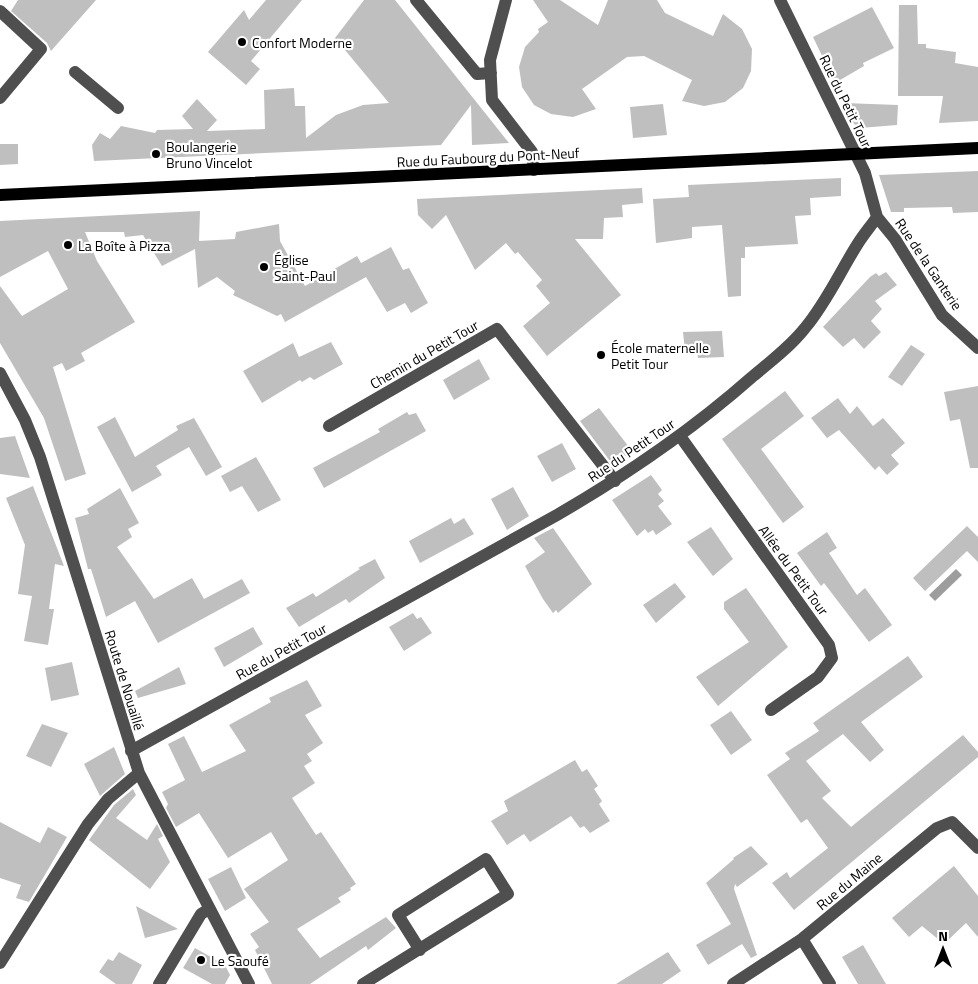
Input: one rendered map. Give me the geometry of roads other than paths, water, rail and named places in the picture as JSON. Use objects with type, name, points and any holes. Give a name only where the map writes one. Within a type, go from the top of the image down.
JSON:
[{"type":"main road","name":"Rue du Faubourg du Pont-Neuf","points":[[0,195],[978,148]]},
{"type":"street","points":[[0,6],[4,0]]},
{"type":"street","points":[[416,0],[477,74],[491,73]]},
{"type":"street","points":[[506,0],[490,60],[492,100],[532,152],[534,170]]},
{"type":"street","name":"Rue du Petit Tour","points":[[131,751],[381,614],[475,558],[615,481],[680,436],[736,392],[784,350],[804,329],[822,306],[858,244],[877,217],[865,173],[780,0]]},
{"type":"street","points":[[0,11],[41,49],[0,98]]},
{"type":"street","points":[[75,72],[118,108]]},
{"type":"street","name":"Rue de la Ganterie","points":[[877,217],[895,239],[942,315],[978,348]]},
{"type":"street","name":"Chemin du Petit Tour","points":[[329,426],[497,329],[615,481]]},
{"type":"street","name":"Route de Nouaillé","points":[[0,373],[25,420],[40,458],[139,773],[249,984]]},
{"type":"street","name":"Allée du Petit Tour","points":[[680,436],[829,645],[832,658],[818,677],[771,710]]},
{"type":"street","points":[[0,963],[88,824],[108,799],[139,773]]},
{"type":"street","name":"Rue du Maine","points":[[733,984],[802,939],[937,828],[952,822],[978,848]]},
{"type":"street","points":[[363,984],[420,950],[508,894],[486,859],[398,915],[420,950]]},
{"type":"street","points":[[159,984],[201,914],[209,909]]},
{"type":"street","points":[[802,939],[830,984]]},
{"type":"place","name":"Confort Moderne","points":[[242,42]]},
{"type":"place","name":"Boulangerie Bruno Vincelot","points":[[156,154]]},
{"type":"place","name":"La Boîte à Pizza","points":[[68,245]]},
{"type":"place","name":"Église Saint-Paul","points":[[264,267]]},
{"type":"place","name":"École maternelle Petit Tour","points":[[601,355]]},
{"type":"place","name":"Le Saoufé","points":[[201,960]]}]
